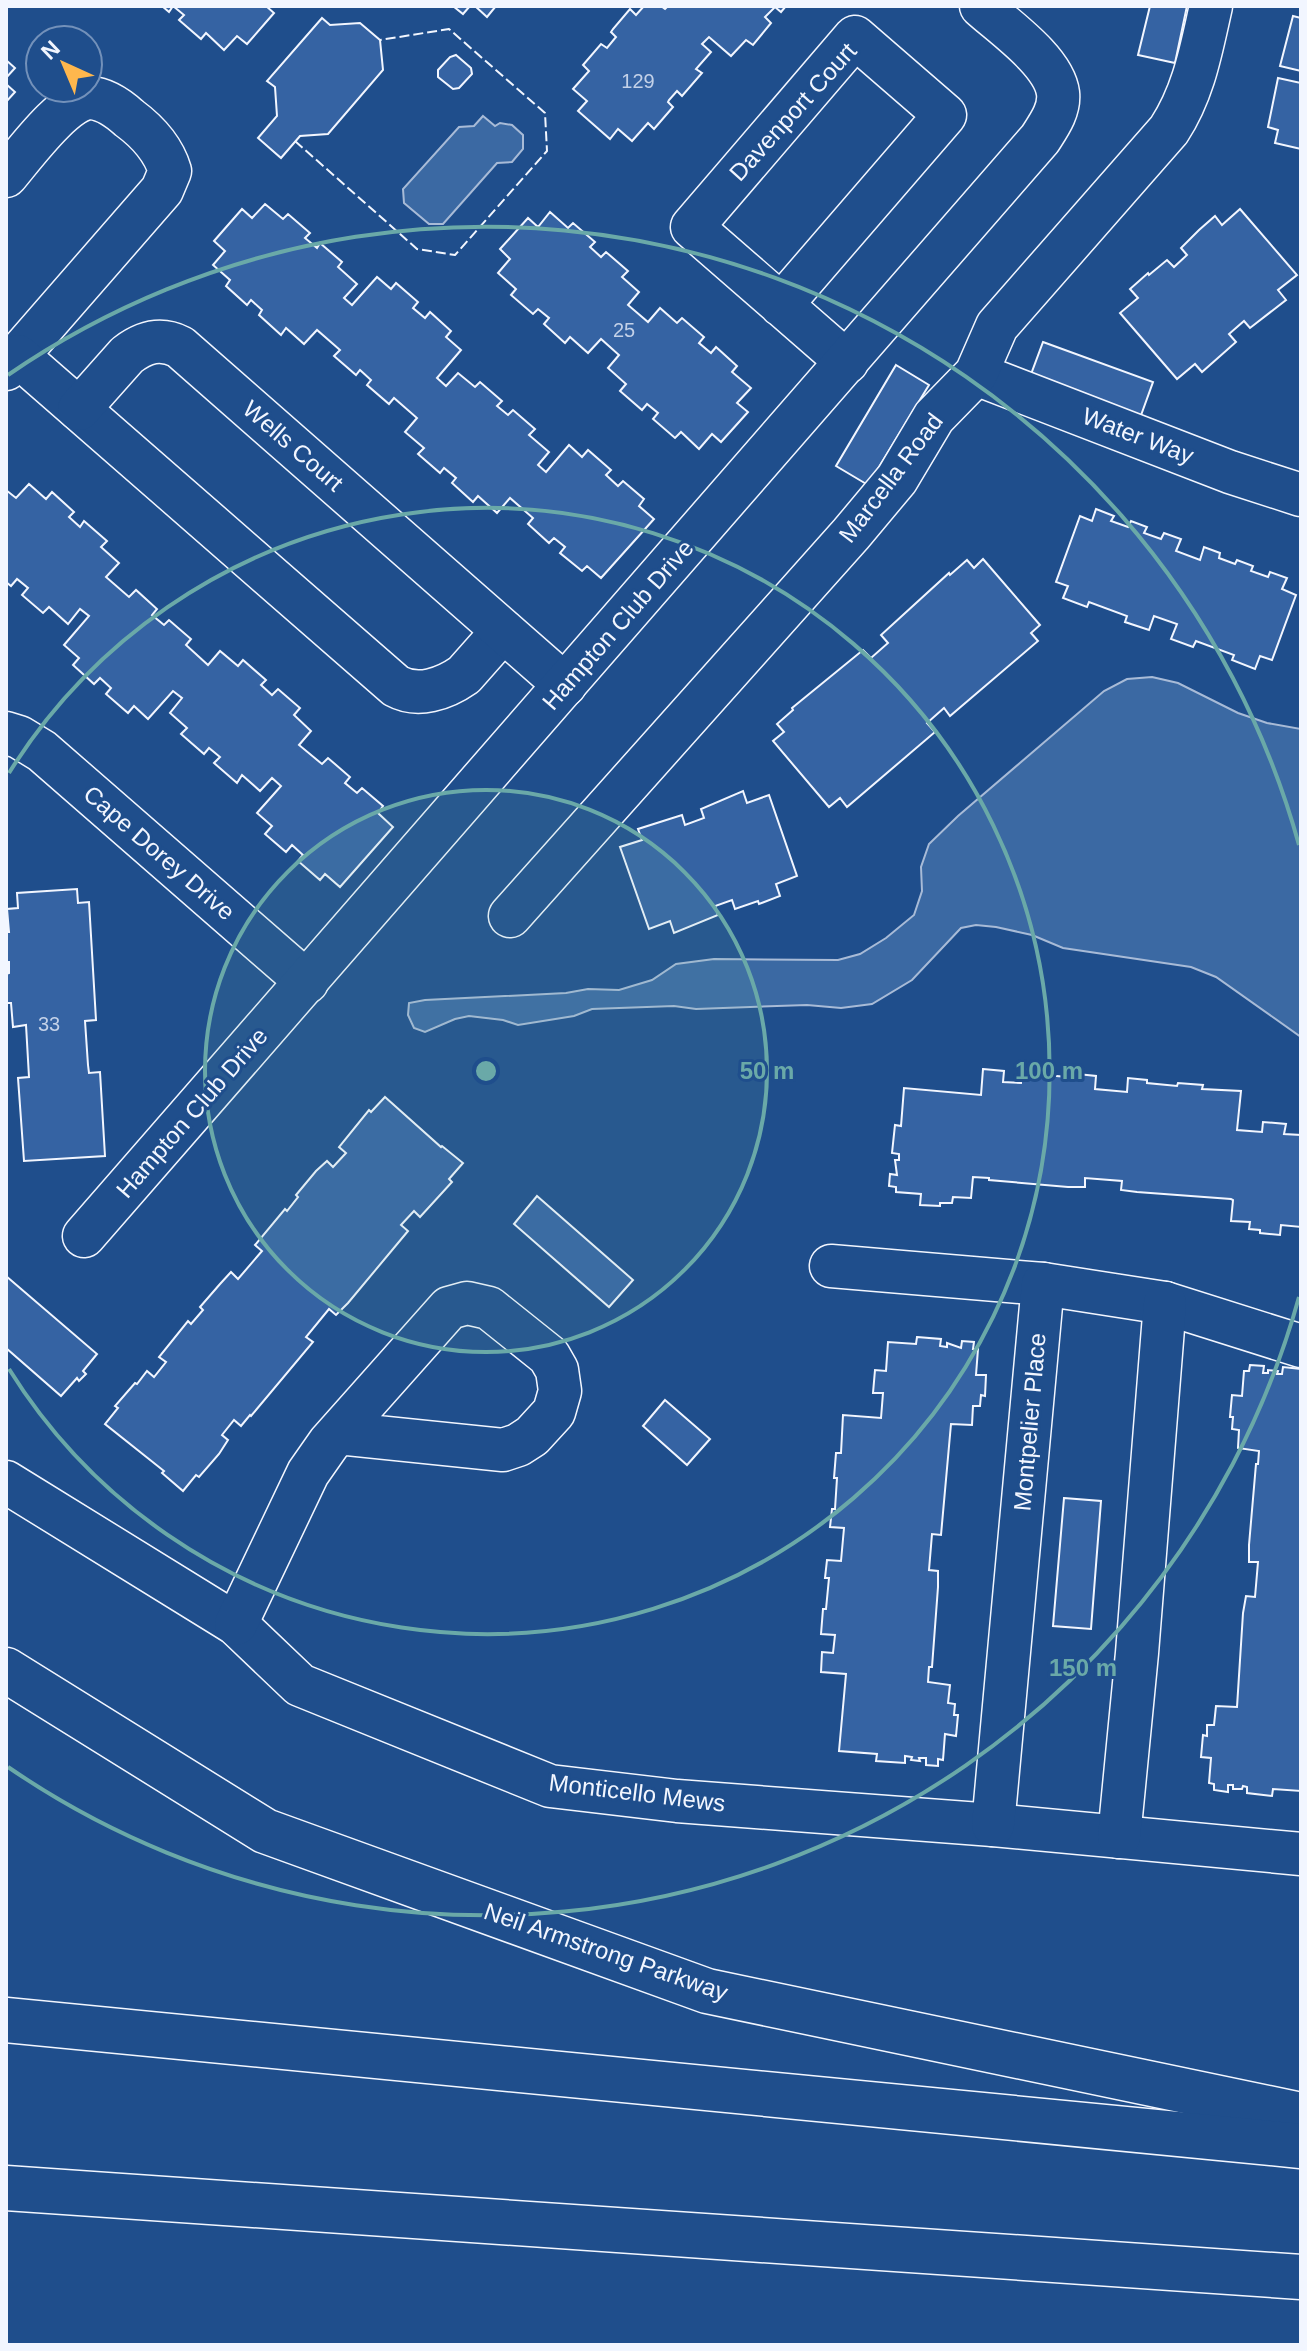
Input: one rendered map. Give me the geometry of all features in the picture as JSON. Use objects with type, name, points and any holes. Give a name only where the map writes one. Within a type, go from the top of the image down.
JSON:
[{"type":"highway","name":"Neil Armstrong Parkway","points":[[6,1670],[265,1831],[707,1991],[1301,2115]]},
{"type":"highway","points":[[6,2020],[1301,2146]]},
{"type":"highway","points":[[6,2188],[1301,2277]]},
{"type":"street","name":"Hampton Club Drive","points":[[84,1236],[1040,139],[1057,107],[1058,93],[1054,80],[1034,53],[981,6]]},
{"type":"street","name":"Marcella Road","points":[[510,916],[851,534],[897,479],[934,417],[976,374],[997,326],[1169,130],[1183,108],[1193,80],[1211,6]]},
{"type":"street","name":"Davenport Court","points":[[781,305],[945,115],[855,37],[692,227],[781,305],[847,362]]},
{"type":"street","points":[[6,176],[65,108],[80,99],[90,98],[111,104],[147,133],[159,146],[170,171],[162,190],[12,362],[79,409],[396,686],[415,693],[457,680],[503,631]]},
{"type":"street","name":"Wells Court","points":[[79,409],[136,348],[160,340],[180,347],[565,685]]},
{"type":"street","name":"Water Way","points":[[976,374],[1230,472],[1301,495]]},
{"type":"street","name":"Cape Dorey Drive","points":[[6,733],[42,751],[307,982]]},
{"type":"street","points":[[831,1266],[1043,1284],[1165,1303],[1301,1346]]},
{"type":"street","name":"Montpelier Place","points":[[993,1825],[1043,1284]]},
{"type":"street","points":[[236,1624],[308,1473],[338,1433],[449,1308],[467,1303],[489,1308],[549,1356],[557,1370],[560,1391],[554,1412],[532,1436],[503,1450],[338,1433]]},
{"type":"street","points":[[1119,1837],[1165,1303]]},
{"type":"street","name":"Monticello Mews","points":[[6,1482],[236,1624],[300,1685],[550,1786],[677,1801],[993,1825],[1301,1854]]},
{"type":"water","points":[[483,116],[495,126],[500,123],[512,125],[523,135],[523,149],[512,162],[497,163],[443,224],[429,224],[404,203],[403,189],[459,127],[474,126]]},
{"type":"water","points":[[1152,677],[1178,683],[1238,713],[1267,723],[1301,729],[1301,1037],[1216,977],[1191,967],[1063,948],[1032,935],[976,925],[961,928],[912,980],[872,1004],[841,1008],[807,1005],[592,1009],[574,1016],[518,1025],[469,1016],[425,1032],[414,1028],[408,1015],[409,1003],[425,1000],[566,993],[588,989],[619,990],[652,980],[676,964],[714,959],[838,960],[860,954],[914,915],[922,891],[921,867],[929,844],[958,816],[1104,691],[1127,679]]},
{"type":"building","points":[[173,6],[266,6],[274,13],[247,44],[237,36],[224,50],[206,33],[201,39],[179,20],[184,15]]},
{"type":"building","points":[[453,6],[470,6],[463,14]]},
{"type":"building","points":[[475,6],[496,6],[487,17]]},
{"type":"building","points":[[644,6],[661,6],[665,9],[668,6],[786,6],[781,12],[775,7],[765,17],[771,23],[753,45],[746,40],[731,56],[709,37],[702,44],[711,52],[696,69],[702,73],[682,96],[677,91],[669,100],[673,107],[654,129],[648,123],[632,141],[618,129],[610,139],[578,111],[587,101],[573,89],[589,71],[583,65],[601,44],[607,48],[616,37],[611,32],[630,9],[636,15]]},
{"type":"building","points":[[1150,6],[1187,6],[1175,63],[1138,55]]},
{"type":"building","points":[[1293,16],[1301,18],[1301,71],[1280,66]]},
{"type":"building","points":[[322,18],[330,25],[360,23],[380,40],[383,70],[328,134],[300,136],[281,158],[258,138],[277,116],[275,87],[267,81]]},
{"type":"building","points":[[456,55],[471,68],[472,74],[459,88],[453,89],[438,77],[438,70]]},
{"type":"building","points":[[6,60],[15,68],[6,78]]},
{"type":"building","points":[[1278,78],[1301,83],[1301,149],[1275,143],[1278,130],[1268,127]]},
{"type":"building","points":[[6,84],[15,92],[6,102]]},
{"type":"building","points":[[265,204],[283,219],[288,214],[310,233],[305,238],[317,248],[320,243],[342,262],[338,267],[357,284],[344,298],[352,305],[377,277],[391,289],[396,283],[418,302],[413,308],[425,318],[430,312],[451,331],[446,337],[461,350],[437,378],[446,386],[458,373],[475,387],[480,382],[502,401],[497,406],[508,415],[513,410],[535,429],[529,435],[549,452],[538,465],[546,472],[569,445],[582,457],[588,450],[611,470],[606,475],[618,486],[623,481],[644,499],[639,506],[654,519],[601,578],[587,566],[582,571],[560,553],[565,547],[554,538],[549,543],[528,524],[533,518],[510,498],[497,513],[478,496],[473,502],[452,483],[456,478],[444,468],[440,473],[418,454],[424,448],[405,432],[417,418],[394,398],[389,404],[367,385],[371,380],[360,370],[356,375],[334,356],[340,350],[317,330],[304,344],[286,328],[281,335],[259,315],[262,310],[251,300],[247,305],[226,286],[230,280],[213,265],[225,251],[214,241],[242,209],[252,218]]},
{"type":"building","points":[[1240,209],[1297,275],[1278,290],[1286,300],[1250,328],[1244,321],[1229,334],[1236,342],[1202,372],[1195,364],[1177,379],[1120,313],[1138,298],[1130,289],[1148,273],[1167,260],[1174,267],[1187,255],[1181,248],[1199,230],[1215,216],[1222,225]]},
{"type":"building","points":[[550,212],[568,228],[573,223],[595,242],[590,247],[601,257],[606,252],[628,271],[622,277],[639,292],[628,305],[648,322],[660,308],[677,323],[682,318],[704,337],[699,343],[711,353],[716,347],[737,366],[732,372],[751,388],[737,403],[748,412],[721,442],[712,434],[699,449],[681,432],[675,438],[653,419],[658,413],[647,404],[642,410],[620,391],[626,384],[608,368],[619,355],[601,339],[588,353],[570,337],[565,343],[544,324],[549,318],[538,309],[533,314],[511,295],[516,289],[498,273],[510,259],[500,249],[528,218],[538,227]]},
{"type":"building","points":[[1043,342],[1153,382],[1140,418],[1030,377]]},
{"type":"building","points":[[896,365],[929,385],[868,485],[836,466]]},
{"type":"building","points":[[29,484],[46,499],[52,492],[74,512],[69,517],[80,527],[84,521],[107,541],[101,547],[119,563],[106,577],[129,597],[136,590],[157,609],[152,615],[164,625],[169,620],[191,639],[186,645],[208,665],[220,651],[238,666],[243,660],[266,680],[261,685],[272,695],[278,689],[300,708],[294,715],[311,731],[299,745],[322,764],[328,758],[350,777],[345,783],[357,793],[362,788],[383,806],[378,813],[393,827],[340,887],[325,874],[320,880],[298,861],[303,855],[292,845],[286,852],[265,834],[272,826],[257,813],[281,786],[272,778],[260,791],[242,775],[237,783],[214,763],[220,757],[209,748],[204,754],[181,734],[187,728],[170,713],[182,698],[173,691],[148,719],[134,706],[128,713],[106,694],[111,688],[100,678],[94,684],[73,665],[79,658],[64,645],[89,616],[80,609],[68,624],[49,607],[43,613],[22,595],[28,588],[17,579],[11,586],[6,582],[6,490],[16,498]]},
{"type":"building","points":[[1096,509],[1114,516],[1111,521],[1128,527],[1131,521],[1147,527],[1144,533],[1161,539],[1164,533],[1181,539],[1176,551],[1200,560],[1204,547],[1220,553],[1219,558],[1253,566],[1251,571],[1268,577],[1270,572],[1287,578],[1282,589],[1296,595],[1272,660],[1260,656],[1255,669],[1232,660],[1234,655],[1196,641],[1193,647],[1171,639],[1177,624],[1154,616],[1149,630],[1125,622],[1127,616],[1089,602],[1087,607],[1063,598],[1068,586],[1056,582],[1080,516],[1092,521]]},
{"type":"building","points":[[983,559],[1040,625],[1031,633],[1038,641],[950,716],[944,708],[927,723],[935,732],[847,807],[840,798],[829,807],[773,741],[784,732],[777,724],[863,650],[871,658],[888,643],[881,635],[949,573],[967,560],[974,568]]},
{"type":"building","points":[[743,791],[747,803],[769,795],[797,876],[776,884],[780,896],[759,904],[758,901],[735,909],[732,900],[715,906],[718,915],[674,933],[670,921],[649,929],[620,847],[642,840],[638,829],[682,815],[685,825],[704,818],[701,809]]},
{"type":"building","points":[[77,889],[78,903],[89,902],[96,1020],[85,1021],[89,1073],[100,1072],[105,1156],[24,1161],[18,1078],[29,1077],[26,1025],[13,1027],[11,1003],[6,1003],[6,974],[9,973],[9,962],[6,962],[6,932],[9,932],[7,909],[18,908],[17,893]]},
{"type":"building","points":[[983,1069],[1004,1071],[1003,1082],[1021,1083],[1022,1069],[1047,1071],[1046,1075],[1096,1076],[1095,1089],[1127,1092],[1128,1078],[1147,1080],[1147,1083],[1203,1085],[1202,1089],[1241,1091],[1237,1130],[1262,1132],[1263,1122],[1286,1124],[1284,1134],[1301,1135],[1301,1227],[1281,1225],[1280,1235],[1260,1233],[1260,1230],[1249,1229],[1250,1222],[1231,1221],[1231,1199],[1121,1190],[1122,1181],[1085,1178],[1085,1187],[1068,1187],[973,1177],[971,1198],[953,1197],[952,1203],[940,1203],[940,1206],[920,1205],[921,1194],[896,1192],[896,1187],[889,1186],[890,1174],[897,1175],[895,1160],[899,1160],[899,1154],[892,1153],[895,1125],[901,1126],[904,1088],[981,1095]]},
{"type":"building","points":[[385,1097],[463,1163],[449,1179],[452,1182],[420,1217],[414,1211],[401,1225],[408,1231],[348,1303],[336,1315],[329,1309],[306,1337],[313,1342],[251,1416],[241,1426],[234,1420],[222,1435],[228,1440],[219,1454],[183,1491],[162,1473],[164,1471],[105,1424],[118,1408],[115,1406],[147,1371],[154,1377],[166,1362],[159,1357],[188,1321],[191,1324],[203,1310],[200,1307],[220,1284],[231,1272],[238,1279],[262,1251],[255,1245],[285,1209],[287,1211],[316,1171],[327,1161],[333,1167],[346,1153],[339,1147],[369,1110],[371,1112]]},
{"type":"building","points":[[537,1196],[633,1280],[609,1307],[514,1224]]},
{"type":"building","points":[[6,1276],[97,1354],[83,1371],[86,1374],[79,1381],[77,1378],[61,1396],[6,1348]]},
{"type":"building","points":[[917,1337],[941,1339],[940,1346],[947,1347],[947,1343],[961,1348],[962,1341],[974,1342],[973,1349],[978,1349],[976,1375],[986,1375],[985,1396],[981,1395],[980,1406],[973,1406],[972,1425],[951,1424],[941,1535],[932,1534],[929,1570],[938,1571],[938,1587],[932,1667],[929,1667],[928,1682],[950,1685],[948,1703],[955,1704],[954,1715],[958,1715],[956,1736],[945,1734],[943,1760],[938,1759],[938,1766],[926,1765],[926,1758],[919,1758],[920,1761],[905,1756],[905,1763],[876,1761],[877,1754],[839,1751],[846,1674],[821,1672],[822,1652],[833,1653],[835,1635],[821,1634],[829,1578],[825,1578],[827,1560],[841,1561],[844,1528],[830,1527],[832,1509],[835,1509],[836,1453],[841,1453],[843,1415],[881,1418],[883,1393],[873,1393],[875,1370],[886,1371],[888,1342],[916,1344]]},
{"type":"building","points":[[1250,1365],[1264,1366],[1263,1373],[1268,1373],[1268,1370],[1282,1374],[1283,1367],[1301,1369],[1301,1791],[1273,1789],[1272,1796],[1247,1793],[1247,1787],[1243,1786],[1242,1789],[1233,1789],[1233,1785],[1228,1785],[1228,1792],[1214,1790],[1214,1784],[1209,1783],[1211,1758],[1201,1757],[1203,1735],[1207,1736],[1207,1725],[1214,1725],[1216,1706],[1237,1707],[1243,1613],[1246,1596],[1255,1597],[1258,1562],[1249,1562],[1249,1545],[1259,1451],[1238,1448],[1239,1430],[1232,1429],[1233,1417],[1230,1417],[1232,1395],[1242,1396],[1244,1371],[1249,1371]]},
{"type":"building","points":[[665,1400],[710,1439],[687,1465],[643,1426]]},
{"type":"building","points":[[1064,1498],[1101,1501],[1091,1629],[1053,1626]]},
{"type":"fence","points":[[295,141],[417,249],[455,255],[547,151],[545,113],[449,29],[380,40]]}]
